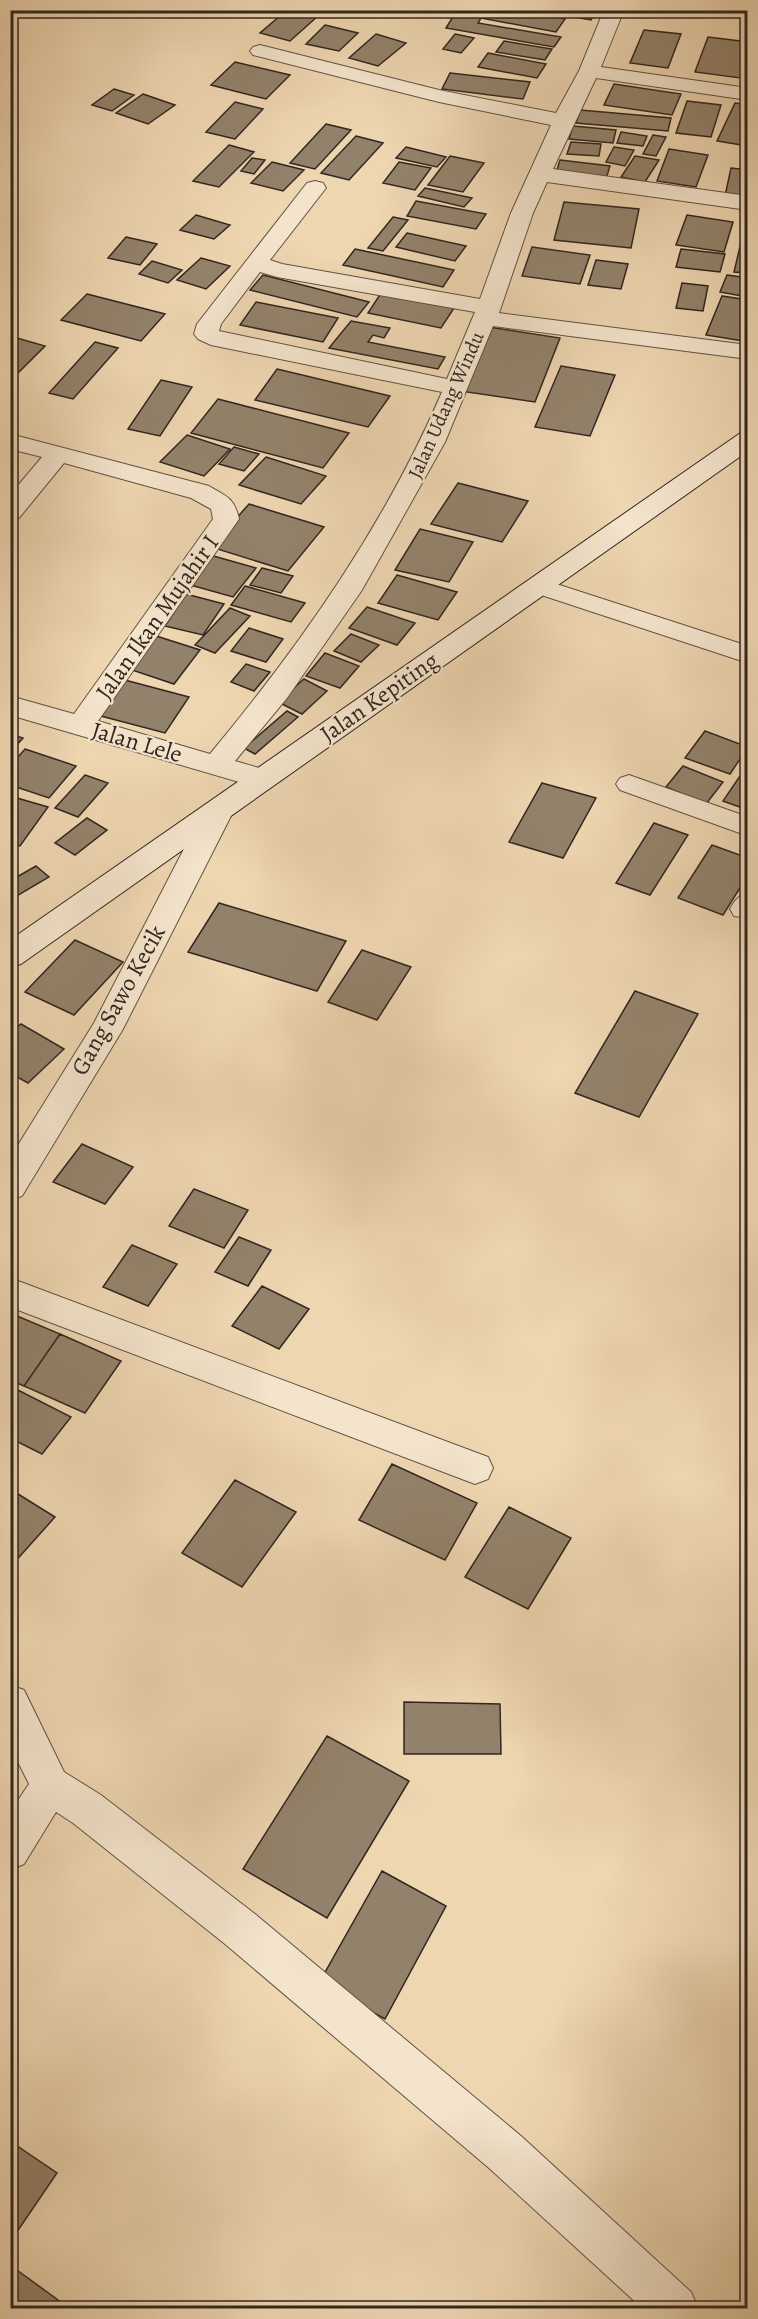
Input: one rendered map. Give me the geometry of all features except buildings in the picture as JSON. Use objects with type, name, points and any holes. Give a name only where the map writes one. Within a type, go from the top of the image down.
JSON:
[{"type":"street","name":"Jalan Udang Windu","points":[[216,765],[276,691],[349,590],[433,442],[486,312],[522,213],[563,121],[589,71],[614,10]]},
{"type":"street","points":[[260,51],[440,96],[563,121]]},
{"type":"street","points":[[589,71],[747,94]]},
{"type":"street","points":[[540,174],[747,203]]},
{"type":"street","points":[[315,188],[209,324],[206,334],[219,340],[456,388]]},
{"type":"street","points":[[256,263],[277,270],[486,312],[747,352]]},
{"type":"street","name":"Jalan Kepiting","points":[[10,956],[747,439]]},
{"type":"street","points":[[10,441],[58,454],[10,512]]},
{"type":"street","name":"Jalan Ikan Mujahir I","points":[[58,454],[200,492],[223,505],[226,519],[80,726]]},
{"type":"street","name":"Jalan Lele","points":[[10,705],[263,779]]},
{"type":"street","name":"Gang Sawo Kecik","points":[[10,1187],[107,1029],[219,810]]},
{"type":"street","points":[[10,1292],[475,1468]]},
{"type":"street","points":[[10,1703],[50,1786],[87,1809],[240,1929],[505,2152],[675,2308]]},
{"type":"street","points":[[10,1850],[50,1786]]},
{"type":"lane","points":[[538,586],[747,655]]},
{"type":"lane","points":[[629,784],[747,827]]}]
